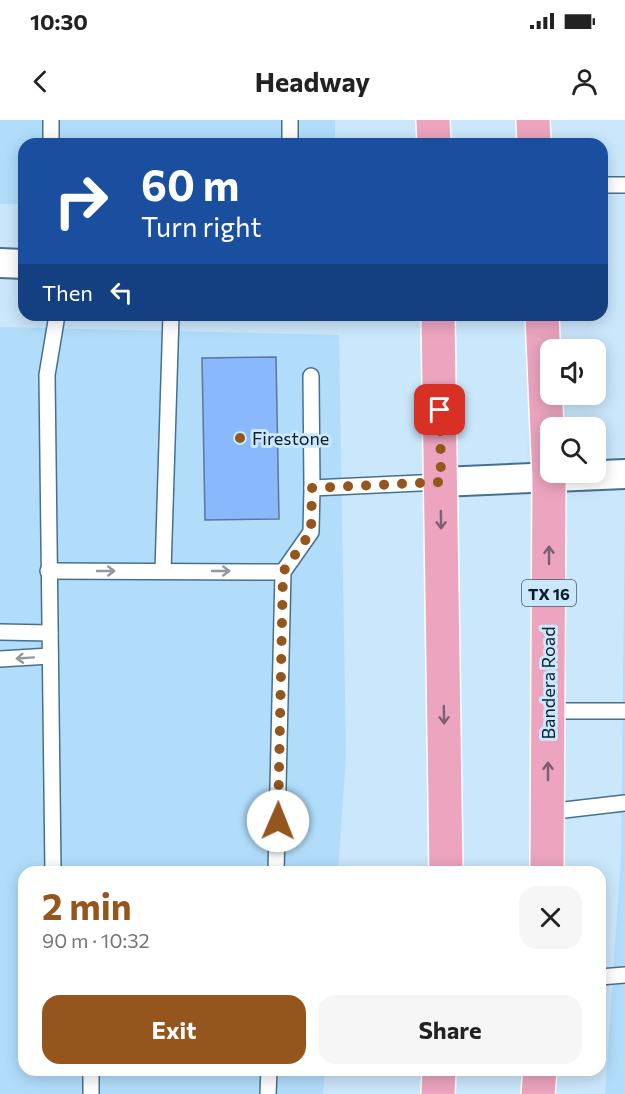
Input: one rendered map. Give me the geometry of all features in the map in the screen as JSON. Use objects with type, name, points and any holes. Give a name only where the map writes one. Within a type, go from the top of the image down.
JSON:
[{"type":"main road","points":[[433,120],[434,138]]},
{"type":"main road","points":[[533,120],[534,138]]},
{"type":"main road","points":[[438,321],[446,866]]},
{"type":"main road","name":"Bandera Road","points":[[542,321],[546,417]]},
{"type":"main road","name":"Bandera Road","points":[[547,866],[549,483]]},
{"type":"main road","points":[[438,1094],[439,1076]]},
{"type":"main road","points":[[538,1094],[540,1076]]},
{"type":"street","points":[[0,263],[18,264]]},
{"type":"street","points":[[606,475],[625,474]]},
{"type":"street","points":[[441,482],[540,477]]},
{"type":"lane","points":[[51,120],[51,138]]},
{"type":"lane","points":[[290,120],[290,138]]},
{"type":"lane","points":[[608,185],[625,184]]},
{"type":"lane","points":[[53,866],[47,375],[56,321]]},
{"type":"lane","points":[[163,571],[171,321]]},
{"type":"lane","points":[[276,866],[283,572],[311,532],[311,376]]},
{"type":"lane","points":[[312,488],[441,482]]},
{"type":"lane","points":[[48,571],[283,572]]},
{"type":"lane","points":[[0,632],[50,633]]},
{"type":"lane","points":[[0,659],[50,656]]},
{"type":"lane","points":[[548,711],[625,711]]},
{"type":"lane","points":[[547,812],[625,803]]},
{"type":"lane","points":[[606,977],[625,975]]},
{"type":"lane","points":[[91,1076],[91,1094]]},
{"type":"lane","points":[[268,1094],[269,1076]]},
{"type":"shaded area","points":[[0,120],[335,120],[335,138],[18,138],[18,204],[0,204]]},
{"type":"shaded area","points":[[0,327],[339,335],[346,756],[338,866],[18,866],[18,1076],[324,1076],[323,1094],[0,1094]]},
{"type":"shaded area","points":[[625,516],[625,1094],[605,1094],[621,857]]},
{"type":"building","name":"Firestone","points":[[276,357],[279,519],[205,520],[202,358]]},
{"type":"place","name":"Firestone","points":[[240,438]]},
{"type":"route","points":[[278,821],[283,572],[311,532],[312,488],[441,482],[440,410]]}]
